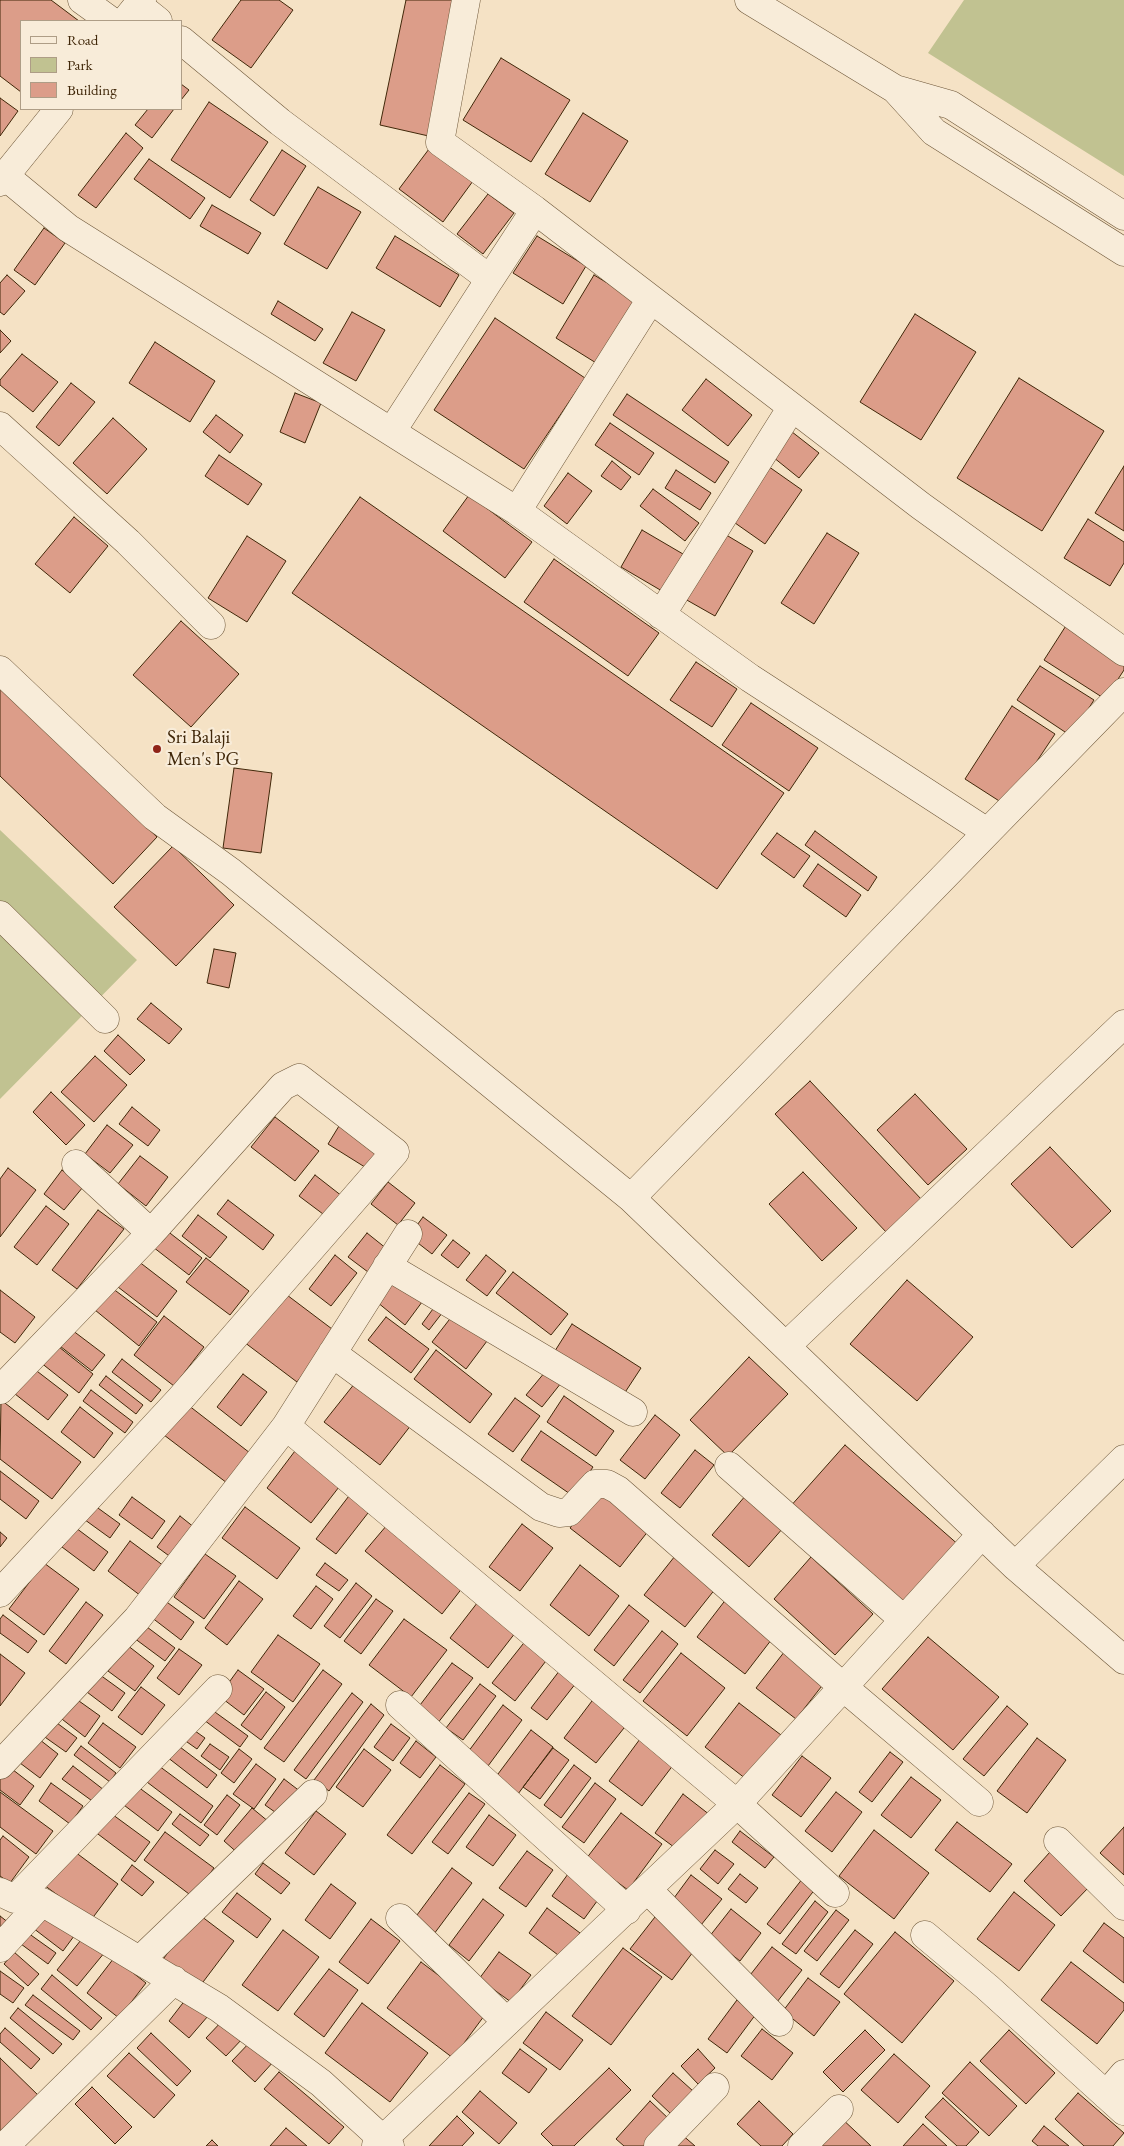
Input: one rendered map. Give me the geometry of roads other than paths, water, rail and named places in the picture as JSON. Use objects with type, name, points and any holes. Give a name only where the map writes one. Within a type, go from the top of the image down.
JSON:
[{"type":"street","points":[[82,0],[110,20]]},
{"type":"street","points":[[466,0],[440,142],[535,210],[921,506],[1124,652]]},
{"type":"street","points":[[749,0],[895,89],[951,104],[1124,216]]},
{"type":"street","points":[[182,41],[280,122],[490,280]]},
{"type":"street","points":[[895,89],[934,132],[1124,252]]},
{"type":"street","points":[[58,110],[3,179],[68,228],[517,511],[750,678],[988,832]]},
{"type":"street","points":[[392,431],[535,210]]},
{"type":"street","points":[[517,511],[652,299]]},
{"type":"street","points":[[661,615],[792,407]]},
{"type":"street","points":[[0,426],[128,542],[211,625]]},
{"type":"street","points":[[0,670],[155,817],[231,872],[631,1198],[1015,1566],[1124,1660]]},
{"type":"street","points":[[631,1198],[1124,692]]},
{"type":"street","points":[[0,915],[105,1019]]},
{"type":"street","points":[[786,1346],[1124,1024]]},
{"type":"street","points":[[0,1390],[151,1233],[283,1086],[299,1078],[395,1152],[181,1398],[0,1593]]},
{"type":"street","points":[[76,1164],[151,1233]]},
{"type":"street","points":[[0,1766],[137,1619],[286,1426],[408,1234]]},
{"type":"street","points":[[387,1266],[633,1412]]},
{"type":"street","points":[[332,1353],[541,1507],[558,1514],[569,1512],[595,1484],[607,1484],[618,1490],[842,1686],[980,1802]]},
{"type":"street","points":[[286,1426],[737,1804],[835,1893]]},
{"type":"street","points":[[1015,1566],[1124,1459]]},
{"type":"street","points":[[729,1466],[903,1619]]},
{"type":"street","points":[[8,1896],[42,1902],[219,2008],[321,2083],[383,2144],[507,2022],[628,1910],[737,1804],[842,1686],[982,1534]]},
{"type":"street","points":[[8,1896],[218,1689]]},
{"type":"street","points":[[400,1706],[628,1910]]},
{"type":"street","points":[[140,1960],[313,1794]]},
{"type":"street","points":[[1058,1841],[1124,1906]]},
{"type":"street","points":[[648,1890],[779,2022]]},
{"type":"street","points":[[0,1948],[42,1902]]},
{"type":"street","points":[[400,1918],[507,2022]]},
{"type":"street","points":[[925,1935],[987,1987],[1115,2103],[1124,2074]]},
{"type":"street","points":[[5,2146],[174,1980]]},
{"type":"street","points":[[658,2146],[715,2087]]},
{"type":"street","points":[[802,2146],[839,2109]]},
{"type":"place","name":"Sri Balaji Men's PG","points":[[157,749]]}]
